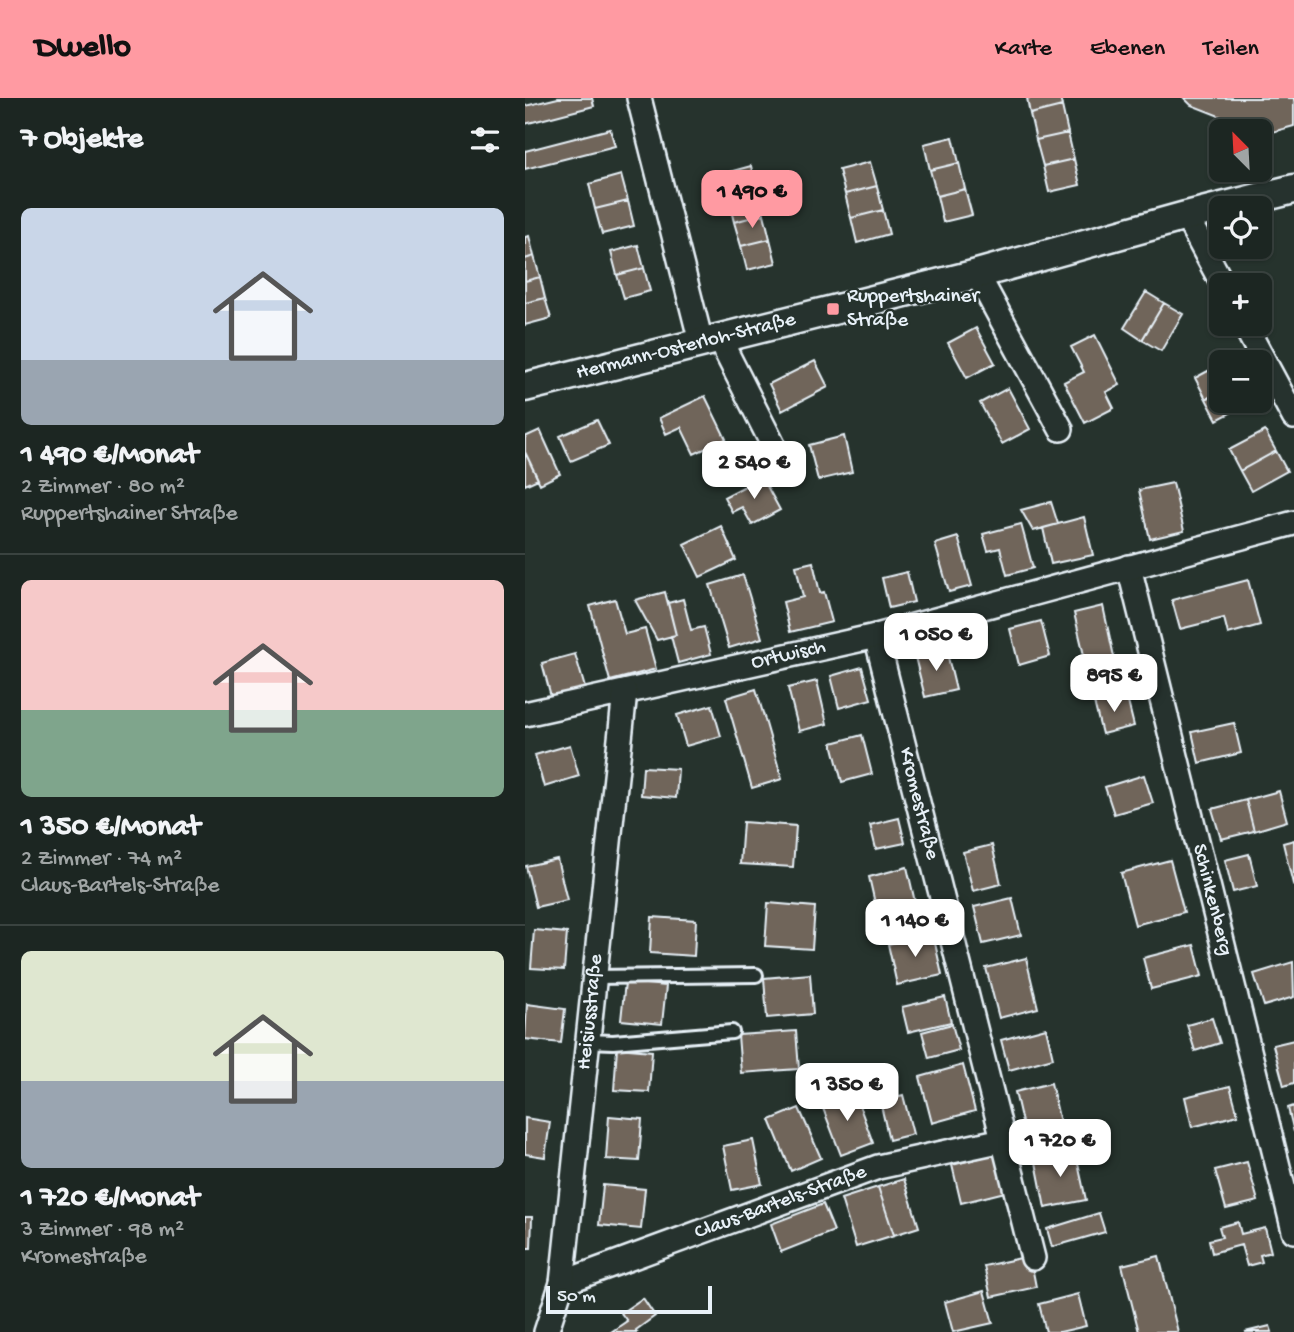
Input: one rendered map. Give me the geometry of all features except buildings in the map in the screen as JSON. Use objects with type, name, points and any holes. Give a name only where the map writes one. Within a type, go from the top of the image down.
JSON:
[{"type":"street","points":[[639,98],[711,340],[727,354],[773,445]]},
{"type":"street","name":"Hermann-Osterloh-Straße","points":[[525,387],[977,274],[1186,216],[1294,190]]},
{"type":"street","points":[[1186,216],[1217,273]]},
{"type":"street","points":[[977,274],[1061,429]]},
{"type":"street","points":[[1250,336],[1294,417]]},
{"type":"street","name":"Ortwisch","points":[[525,714],[876,636],[1294,523]]},
{"type":"street","name":"Schinkenberg","points":[[1129,567],[1294,1231]]},
{"type":"street","name":"Kromestraße","points":[[876,636],[1033,1258]]},
{"type":"street","name":"Heisiusstraße","points":[[546,1332],[562,1283],[625,692]]},
{"type":"street","name":"Claus-Bartels-Straße","points":[[562,1283],[878,1167],[1003,1140]]},
{"type":"lane","points":[[595,977],[756,975]]},
{"type":"lane","points":[[588,1041],[614,1042],[732,1032]]},
{"type":"place","name":"Ruppertshainer Straße","points":[[833,309]]}]
